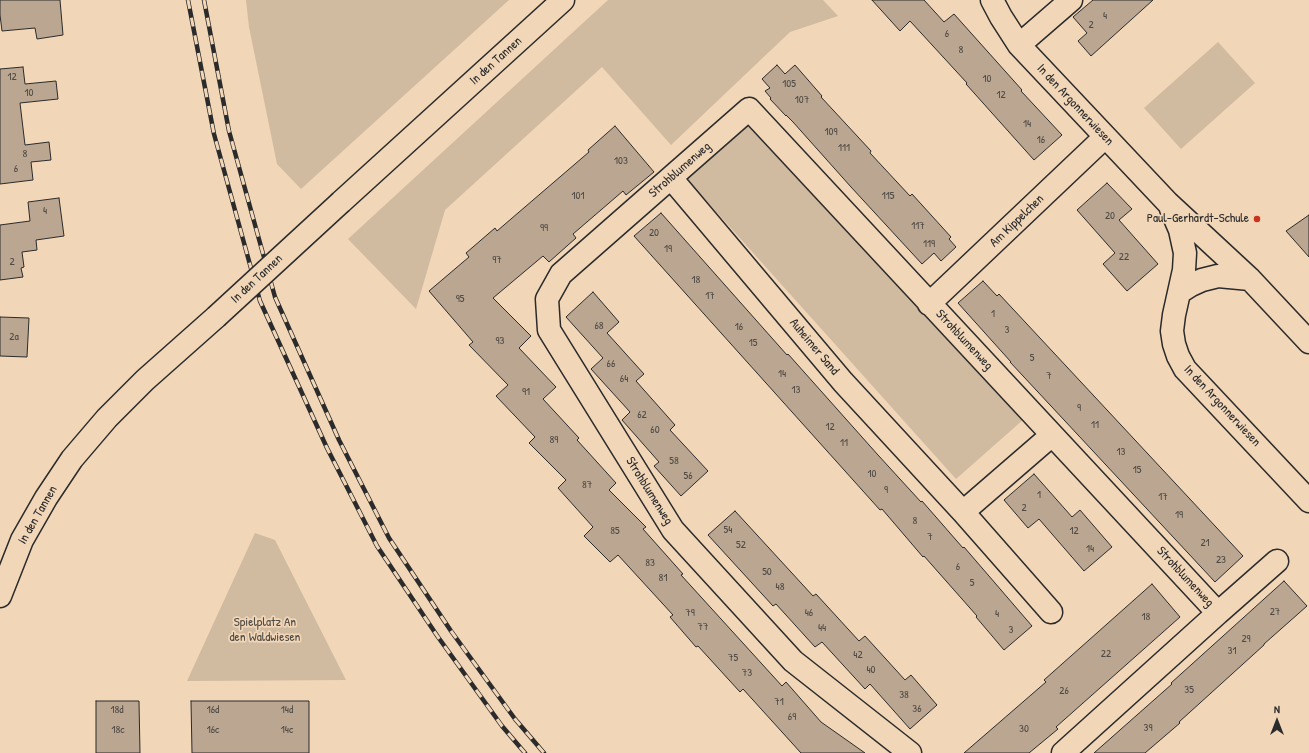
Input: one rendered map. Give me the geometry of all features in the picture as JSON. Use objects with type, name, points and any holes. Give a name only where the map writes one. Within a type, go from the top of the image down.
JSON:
[{"type":"street","name":"In den Tannen","points":[[0,596],[22,540],[46,498],[72,459],[107,418],[145,380],[563,0]]},
{"type":"street","name":"In den Argonnerwiesen","points":[[992,0],[1000,18],[1019,45],[1168,203],[1250,279],[1309,342]]},
{"type":"street","points":[[1019,45],[1071,0]]},
{"type":"street","name":"Strohblumenweg","points":[[910,753],[792,660],[673,530],[549,330],[547,299],[561,274],[750,109],[1218,613]]},
{"type":"street","name":"Am Kippelchen","points":[[930,304],[1105,137]]},
{"type":"street","name":"Auheimer Sand","points":[[671,178],[843,382],[963,512],[1051,612]]},
{"type":"street","name":"In den Argonnerwiesen","points":[[1168,203],[1180,230],[1184,253],[1184,270],[1172,331],[1178,356],[1185,369],[1309,501]]},
{"type":"street","points":[[1180,292],[1191,285],[1218,276],[1250,279]]},
{"type":"street","points":[[963,512],[1052,434]]},
{"type":"street","name":"Strohblumenweg","points":[[1063,753],[1277,561]]},
{"type":"green space","points":[[246,0],[509,0],[301,189],[277,164],[249,27]]},
{"type":"green space","points":[[608,0],[823,0],[838,16],[790,32],[671,145],[602,67],[445,210],[416,309],[348,239]]},
{"type":"green space","points":[[1218,42],[1255,83],[1181,149],[1144,108]]},
{"type":"green space","points":[[753,117],[1024,419],[956,479],[685,177]]},
{"type":"green space","name":"Spielplatz An den Waldwiesen","points":[[255,533],[275,540],[346,680],[187,681]]},
{"type":"building","points":[[0,0],[60,0],[63,35],[37,39],[35,28],[2,31]]},
{"type":"building","points":[[872,0],[924,0],[944,22],[954,14],[1022,90],[1021,91],[1062,135],[1034,160],[966,84],[967,83],[910,21],[900,31]]},
{"type":"building","points":[[1093,0],[1153,0],[1091,56],[1078,41],[1087,33],[1073,17]]},
{"type":"building","points":[[777,65],[785,74],[795,65],[822,96],[821,97],[871,151],[870,153],[910,196],[912,194],[951,237],[949,239],[956,247],[941,261],[934,253],[922,264],[793,122],[770,99],[771,98],[765,91],[770,88],[762,79]]},
{"type":"building","points":[[23,67],[25,84],[56,81],[58,99],[20,103],[25,145],[49,142],[51,160],[31,162],[33,180],[0,184],[0,69]]},
{"type":"building","points":[[615,126],[654,172],[626,195],[623,191],[573,234],[576,238],[549,262],[543,256],[493,298],[531,336],[519,348],[556,387],[543,399],[579,438],[577,440],[616,483],[609,490],[646,527],[643,529],[683,574],[681,575],[782,686],[786,682],[821,722],[865,753],[801,753],[743,689],[740,692],[698,646],[696,647],[670,617],[673,615],[618,555],[610,562],[584,536],[593,527],[558,488],[566,480],[529,443],[535,437],[496,396],[508,385],[469,345],[473,342],[429,291],[469,257],[466,253],[495,228],[497,231],[589,152],[588,150]]},
{"type":"building","points":[[1107,183],[1132,209],[1119,220],[1158,264],[1127,291],[1103,264],[1115,253],[1077,210]]},
{"type":"building","points":[[59,198],[64,236],[36,240],[37,250],[22,252],[24,267],[21,268],[23,277],[0,280],[0,225],[30,221],[28,202]]},
{"type":"building","points":[[661,213],[787,355],[788,354],[963,548],[964,547],[1032,626],[1004,650],[976,617],[977,616],[924,556],[923,557],[882,509],[880,510],[634,236]]},
{"type":"building","points":[[1309,215],[1309,257],[1286,231]]},
{"type":"building","points":[[983,281],[997,296],[999,294],[1243,556],[1215,582],[1010,362],[958,303]]},
{"type":"building","points":[[593,292],[619,322],[607,333],[644,374],[636,381],[675,425],[670,430],[708,471],[681,496],[654,466],[659,462],[622,420],[630,412],[591,369],[603,358],[566,317]]},
{"type":"building","points":[[0,317],[29,318],[27,357],[0,356]]},
{"type":"building","points":[[1034,474],[1072,517],[1080,510],[1112,547],[1084,571],[1039,519],[1028,528],[1004,500]]},
{"type":"building","points":[[735,511],[813,596],[816,594],[859,641],[865,636],[905,680],[911,675],[937,705],[910,729],[870,684],[865,689],[822,642],[815,647],[776,604],[773,606],[708,535]]},
{"type":"building","points":[[1284,581],[1307,606],[1179,722],[1180,723],[1145,753],[1094,753],[1172,684],[1171,683]]},
{"type":"building","points":[[1152,584],[1180,617],[1056,727],[1058,729],[1029,753],[964,753],[1046,682],[1044,680]]},
{"type":"building","points":[[96,701],[139,701],[140,753],[96,753]]},
{"type":"building","points":[[191,701],[309,701],[309,753],[192,753]]},
{"type":"railway","points":[[188,0],[214,134],[260,301],[327,448],[377,546],[438,637],[502,726],[525,753]]},
{"type":"railway","points":[[204,0],[229,131],[275,297],[339,440],[389,538],[451,631],[515,719],[544,753]]},
{"type":"place","name":"Paul-Gerhardt-Schule","points":[[1257,219]]}]
